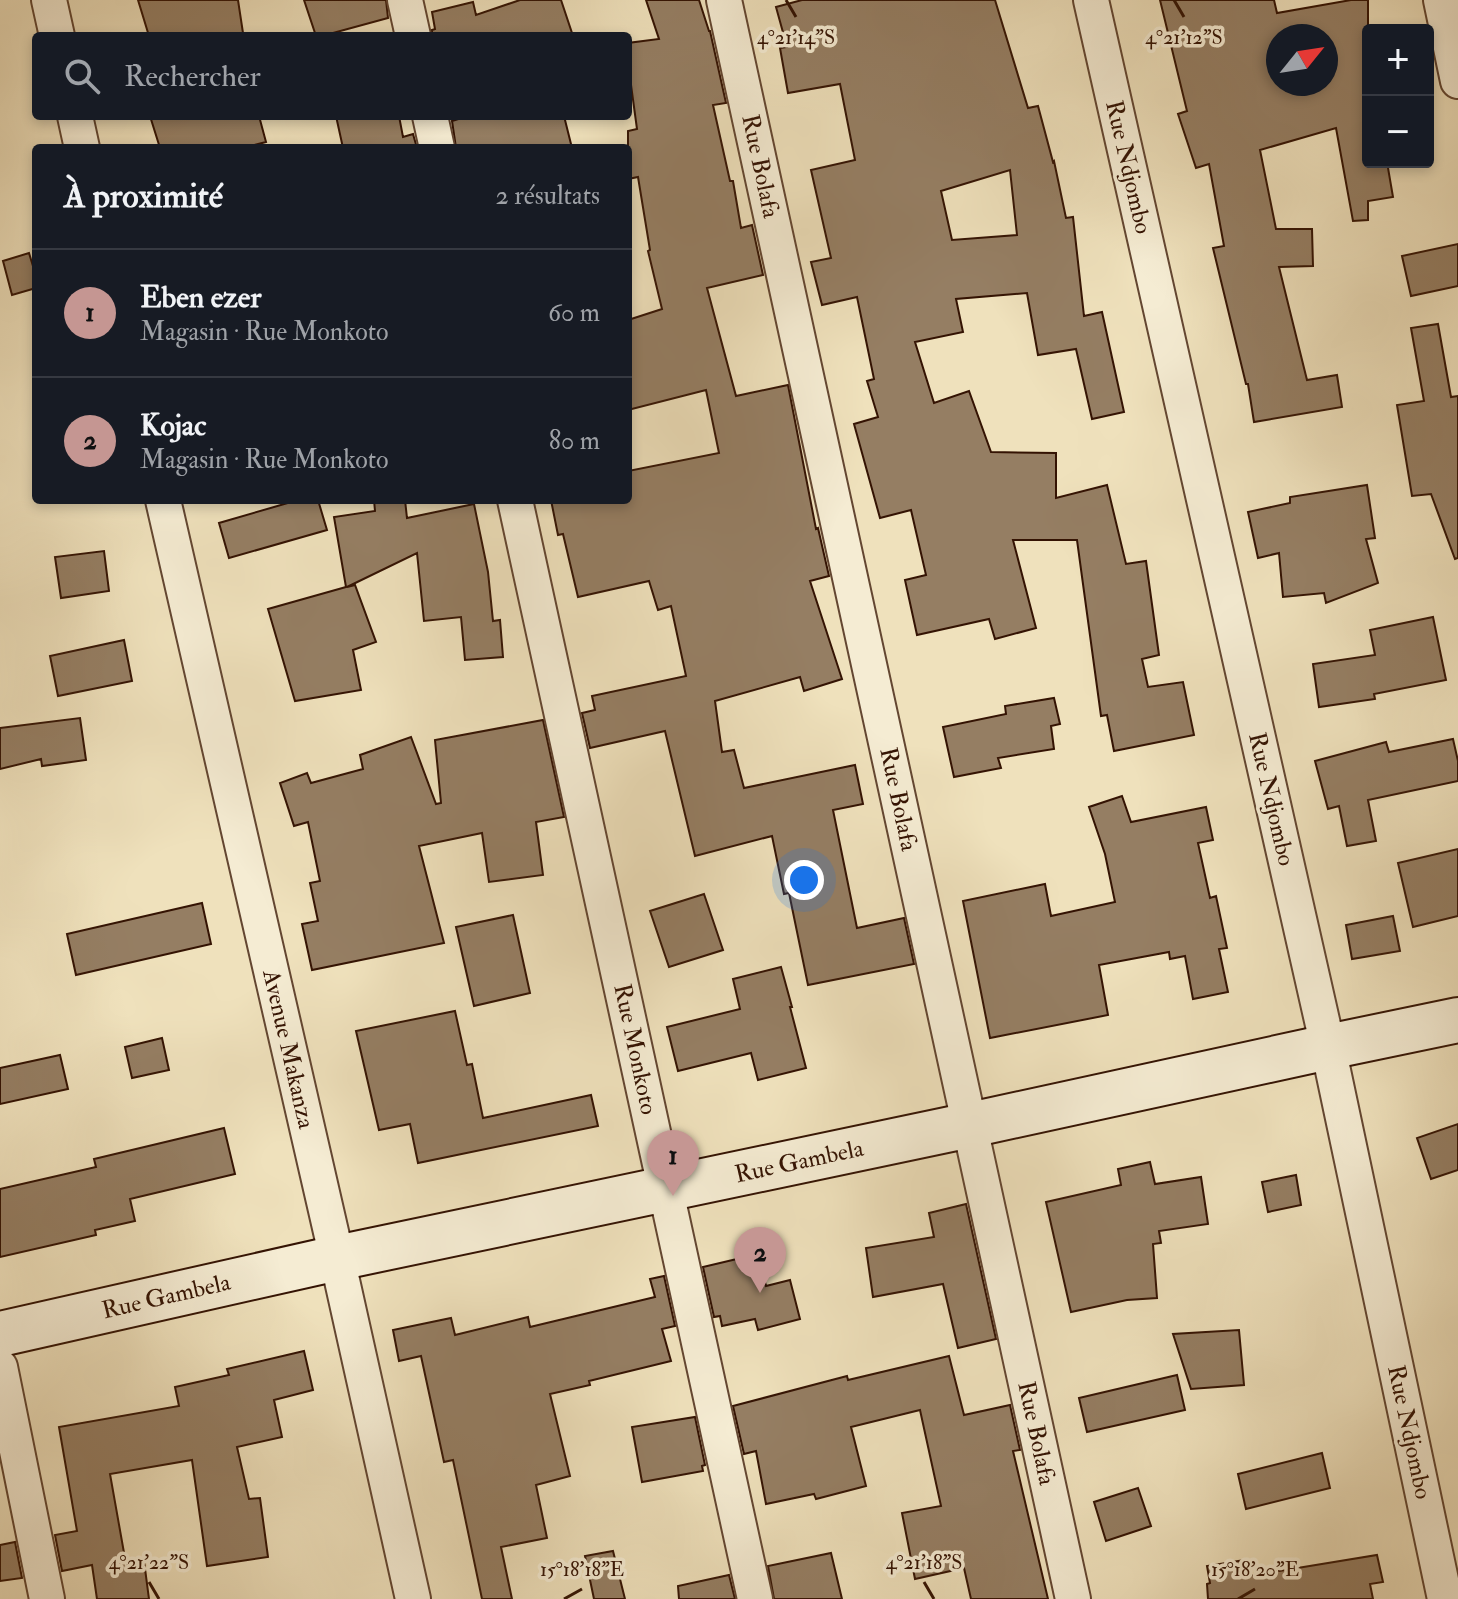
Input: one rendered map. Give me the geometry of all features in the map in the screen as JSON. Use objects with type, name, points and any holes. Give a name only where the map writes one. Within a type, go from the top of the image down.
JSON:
[{"type":"street","points":[[49,0],[56,32]]},
{"type":"street","points":[[405,0],[412,32]]},
{"type":"street","name":"Rue Bolafa","points":[[724,0],[1073,1599]]},
{"type":"street","name":"Rue Ndjombo","points":[[1091,0],[1328,1047],[1445,1599]]},
{"type":"street","points":[[1441,0],[1458,81]]},
{"type":"street","points":[[76,120],[81,144]]},
{"type":"street","points":[[431,120],[436,144]]},
{"type":"street","name":"Avenue Makanza","points":[[164,504],[413,1599]]},
{"type":"street","name":"Rue Monkoto","points":[[516,504],[755,1599]]},
{"type":"street","name":"Rue Gambela","points":[[0,1334],[337,1258],[1458,1020]]},
{"type":"street","points":[[0,1367],[47,1599]]},
{"type":"building","points":[[138,0],[238,0],[243,32],[148,32]]},
{"type":"building","points":[[304,0],[386,0],[388,18],[337,32],[315,32]]},
{"type":"building","points":[[520,0],[561,0],[572,32],[432,32],[435,29],[432,12],[473,2],[476,15]]},
{"type":"building","points":[[646,0],[699,0],[710,31],[726,103],[713,105],[730,181],[733,181],[741,228],[752,225],[763,275],[707,288],[736,396],[788,385],[816,529],[829,576],[810,581],[842,679],[804,691],[800,677],[715,701],[722,752],[734,750],[744,788],[855,765],[863,804],[833,810],[857,928],[904,918],[914,964],[808,985],[789,893],[784,894],[772,836],[695,856],[665,731],[590,748],[582,713],[595,710],[592,696],[686,676],[671,606],[658,610],[649,581],[578,597],[563,534],[558,535],[552,504],[632,504],[632,470],[719,453],[706,390],[632,409],[632,319],[662,309],[648,251],[638,177],[632,178],[632,144],[628,144],[628,131],[637,129],[632,92],[632,42],[659,39]]},
{"type":"building","points":[[802,0],[995,0],[1028,108],[1038,106],[1066,218],[1073,217],[1084,316],[1102,312],[1124,412],[1092,419],[1076,349],[1038,355],[1027,293],[956,299],[963,332],[915,342],[934,403],[969,391],[991,452],[1056,453],[1056,498],[1107,485],[1126,564],[1146,561],[1159,655],[1142,659],[1148,687],[1183,682],[1194,735],[1114,751],[1107,715],[1101,716],[1077,540],[1013,540],[1036,628],[995,639],[989,619],[917,635],[905,580],[926,575],[911,510],[880,518],[854,424],[878,417],[867,381],[874,379],[857,297],[822,305],[811,262],[831,258],[811,170],[855,160],[840,84],[788,93],[780,48],[787,47],[776,7]],"holes":[[[1010,170],[1017,235],[952,240],[941,191]]]},
{"type":"building","points":[[1160,0],[1274,0],[1277,13],[1351,0],[1368,0],[1368,24],[1362,24],[1362,168],[1388,168],[1393,197],[1368,201],[1368,220],[1353,221],[1336,128],[1260,150],[1276,229],[1312,229],[1313,266],[1279,267],[1307,380],[1337,375],[1342,407],[1254,422],[1248,384],[1213,248],[1224,246],[1209,164],[1196,168],[1178,114],[1187,111]]},
{"type":"building","points":[[151,120],[260,120],[266,142],[258,144],[159,144]]},
{"type":"building","points":[[337,120],[400,120],[403,137],[413,134],[416,144],[342,144]]},
{"type":"building","points":[[565,120],[571,144],[455,144],[452,121]]},
{"type":"building","points":[[1458,244],[1458,286],[1411,296],[1402,256]]},
{"type":"building","points":[[29,253],[32,289],[12,295],[3,261]]},
{"type":"building","points":[[1438,324],[1451,397],[1458,396],[1458,558],[1455,559],[1431,494],[1412,496],[1397,405],[1424,401],[1411,328]]},
{"type":"building","points":[[1367,485],[1375,538],[1366,539],[1378,583],[1326,603],[1324,593],[1283,597],[1279,553],[1258,558],[1248,512],[1290,503],[1290,497]]},
{"type":"building","points":[[284,504],[319,504],[327,530],[229,558],[219,523]]},
{"type":"building","points":[[374,504],[405,504],[407,518],[474,504],[488,572],[493,621],[500,620],[503,657],[465,660],[461,617],[424,621],[417,553],[347,587],[355,585],[376,642],[353,650],[361,690],[295,701],[268,609],[346,587],[334,517],[375,511]]},
{"type":"building","points":[[104,551],[109,591],[61,598],[55,557]]},
{"type":"building","points":[[1433,617],[1446,680],[1374,694],[1375,699],[1319,707],[1313,664],[1375,655],[1370,630]]},
{"type":"building","points":[[124,640],[132,681],[58,696],[50,656]]},
{"type":"building","points":[[1054,698],[1060,724],[1051,726],[1054,749],[998,758],[1001,768],[954,777],[943,727],[1006,714],[1005,706]]},
{"type":"building","points":[[80,718],[86,760],[42,766],[41,759],[0,769],[0,728]]},
{"type":"building","points":[[543,720],[564,817],[536,822],[543,875],[489,882],[482,833],[419,846],[444,943],[312,970],[302,924],[318,921],[310,883],[320,881],[308,822],[294,826],[280,783],[307,773],[311,783],[363,769],[360,755],[411,737],[436,804],[441,803],[435,740]]},
{"type":"building","points":[[1453,739],[1458,781],[1368,800],[1376,841],[1347,846],[1339,806],[1328,809],[1315,761],[1386,742],[1389,752]]},
{"type":"building","points":[[1122,796],[1131,822],[1206,807],[1213,840],[1198,843],[1210,898],[1216,896],[1227,948],[1219,949],[1228,992],[1193,999],[1185,956],[1170,959],[1169,952],[1099,965],[1108,1015],[990,1038],[963,901],[1045,884],[1051,916],[1115,902],[1105,854],[1089,807]]},
{"type":"building","points":[[1458,849],[1458,916],[1413,927],[1398,863]]},
{"type":"building","points":[[704,894],[723,950],[669,967],[650,911]]},
{"type":"building","points":[[202,903],[211,944],[76,975],[67,934]]},
{"type":"building","points":[[513,915],[530,993],[474,1006],[456,927]]},
{"type":"building","points":[[1393,916],[1400,951],[1352,959],[1346,925]]},
{"type":"building","points":[[781,967],[806,1068],[758,1080],[751,1053],[678,1071],[667,1027],[740,1009],[733,979]]},
{"type":"building","points":[[455,1011],[467,1065],[472,1064],[483,1118],[591,1095],[598,1126],[418,1163],[410,1124],[379,1130],[356,1031]]},
{"type":"building","points":[[162,1038],[169,1070],[132,1078],[125,1047]]},
{"type":"building","points":[[60,1055],[68,1089],[0,1104],[0,1068]]},
{"type":"building","points":[[1458,1124],[1458,1170],[1431,1179],[1417,1138]]},
{"type":"building","points":[[224,1128],[235,1174],[130,1199],[135,1221],[95,1230],[96,1235],[0,1257],[0,1189],[96,1167],[94,1159]]},
{"type":"building","points":[[1150,1162],[1155,1184],[1201,1177],[1208,1224],[1159,1231],[1161,1243],[1153,1244],[1157,1298],[1127,1300],[1071,1312],[1046,1202],[1121,1185],[1118,1169]]},
{"type":"building","points":[[1296,1175],[1301,1205],[1268,1212],[1262,1182]]},
{"type":"building","points":[[966,1204],[996,1339],[958,1348],[943,1284],[873,1297],[866,1248],[934,1237],[929,1213]]},
{"type":"building","points":[[758,1254],[766,1286],[790,1280],[800,1319],[758,1330],[755,1319],[722,1326],[720,1316],[714,1317],[703,1267]]},
{"type":"building","points":[[664,1276],[675,1326],[662,1329],[671,1361],[550,1394],[570,1476],[536,1485],[547,1538],[501,1547],[512,1599],[482,1599],[453,1460],[444,1462],[421,1356],[399,1361],[393,1330],[451,1318],[455,1335],[528,1317],[530,1327],[655,1297],[650,1279]]},
{"type":"building","points":[[1239,1330],[1244,1385],[1191,1389],[1173,1334]]},
{"type":"building","points":[[304,1351],[313,1390],[274,1400],[282,1437],[237,1447],[249,1499],[260,1498],[268,1557],[207,1566],[192,1460],[110,1474],[126,1564],[144,1561],[149,1599],[97,1599],[92,1565],[62,1571],[55,1535],[77,1531],[59,1427],[179,1406],[175,1387],[229,1375],[227,1369]]},
{"type":"building","points":[[949,1356],[964,1415],[1010,1405],[1020,1450],[1013,1451],[1048,1599],[971,1599],[964,1568],[915,1579],[902,1513],[941,1506],[920,1410],[851,1427],[866,1486],[816,1499],[814,1494],[766,1504],[756,1451],[744,1454],[733,1406],[847,1376],[848,1380]]},
{"type":"building","points":[[1177,1375],[1185,1410],[1087,1432],[1079,1398]]},
{"type":"building","points":[[695,1417],[705,1465],[702,1466],[703,1471],[642,1482],[632,1427]]},
{"type":"building","points":[[1322,1453],[1330,1488],[1246,1509],[1238,1474]]},
{"type":"building","points":[[1138,1488],[1151,1526],[1106,1541],[1094,1502]]},
{"type":"building","points":[[15,1542],[22,1578],[0,1581],[0,1545]]},
{"type":"building","points":[[613,1551],[625,1599],[594,1599],[585,1556]]},
{"type":"building","points":[[831,1553],[842,1599],[774,1599],[768,1566]]},
{"type":"building","points":[[1377,1555],[1383,1582],[1370,1584],[1373,1599],[1208,1599],[1207,1584],[1210,1583],[1207,1566],[1245,1560],[1248,1576]]},
{"type":"building","points":[[729,1575],[735,1599],[679,1599],[678,1586]]},
{"type":"place","name":"Eben ezer","points":[[673,1196]]},
{"type":"place","name":"Kojac","points":[[760,1293]]}]
